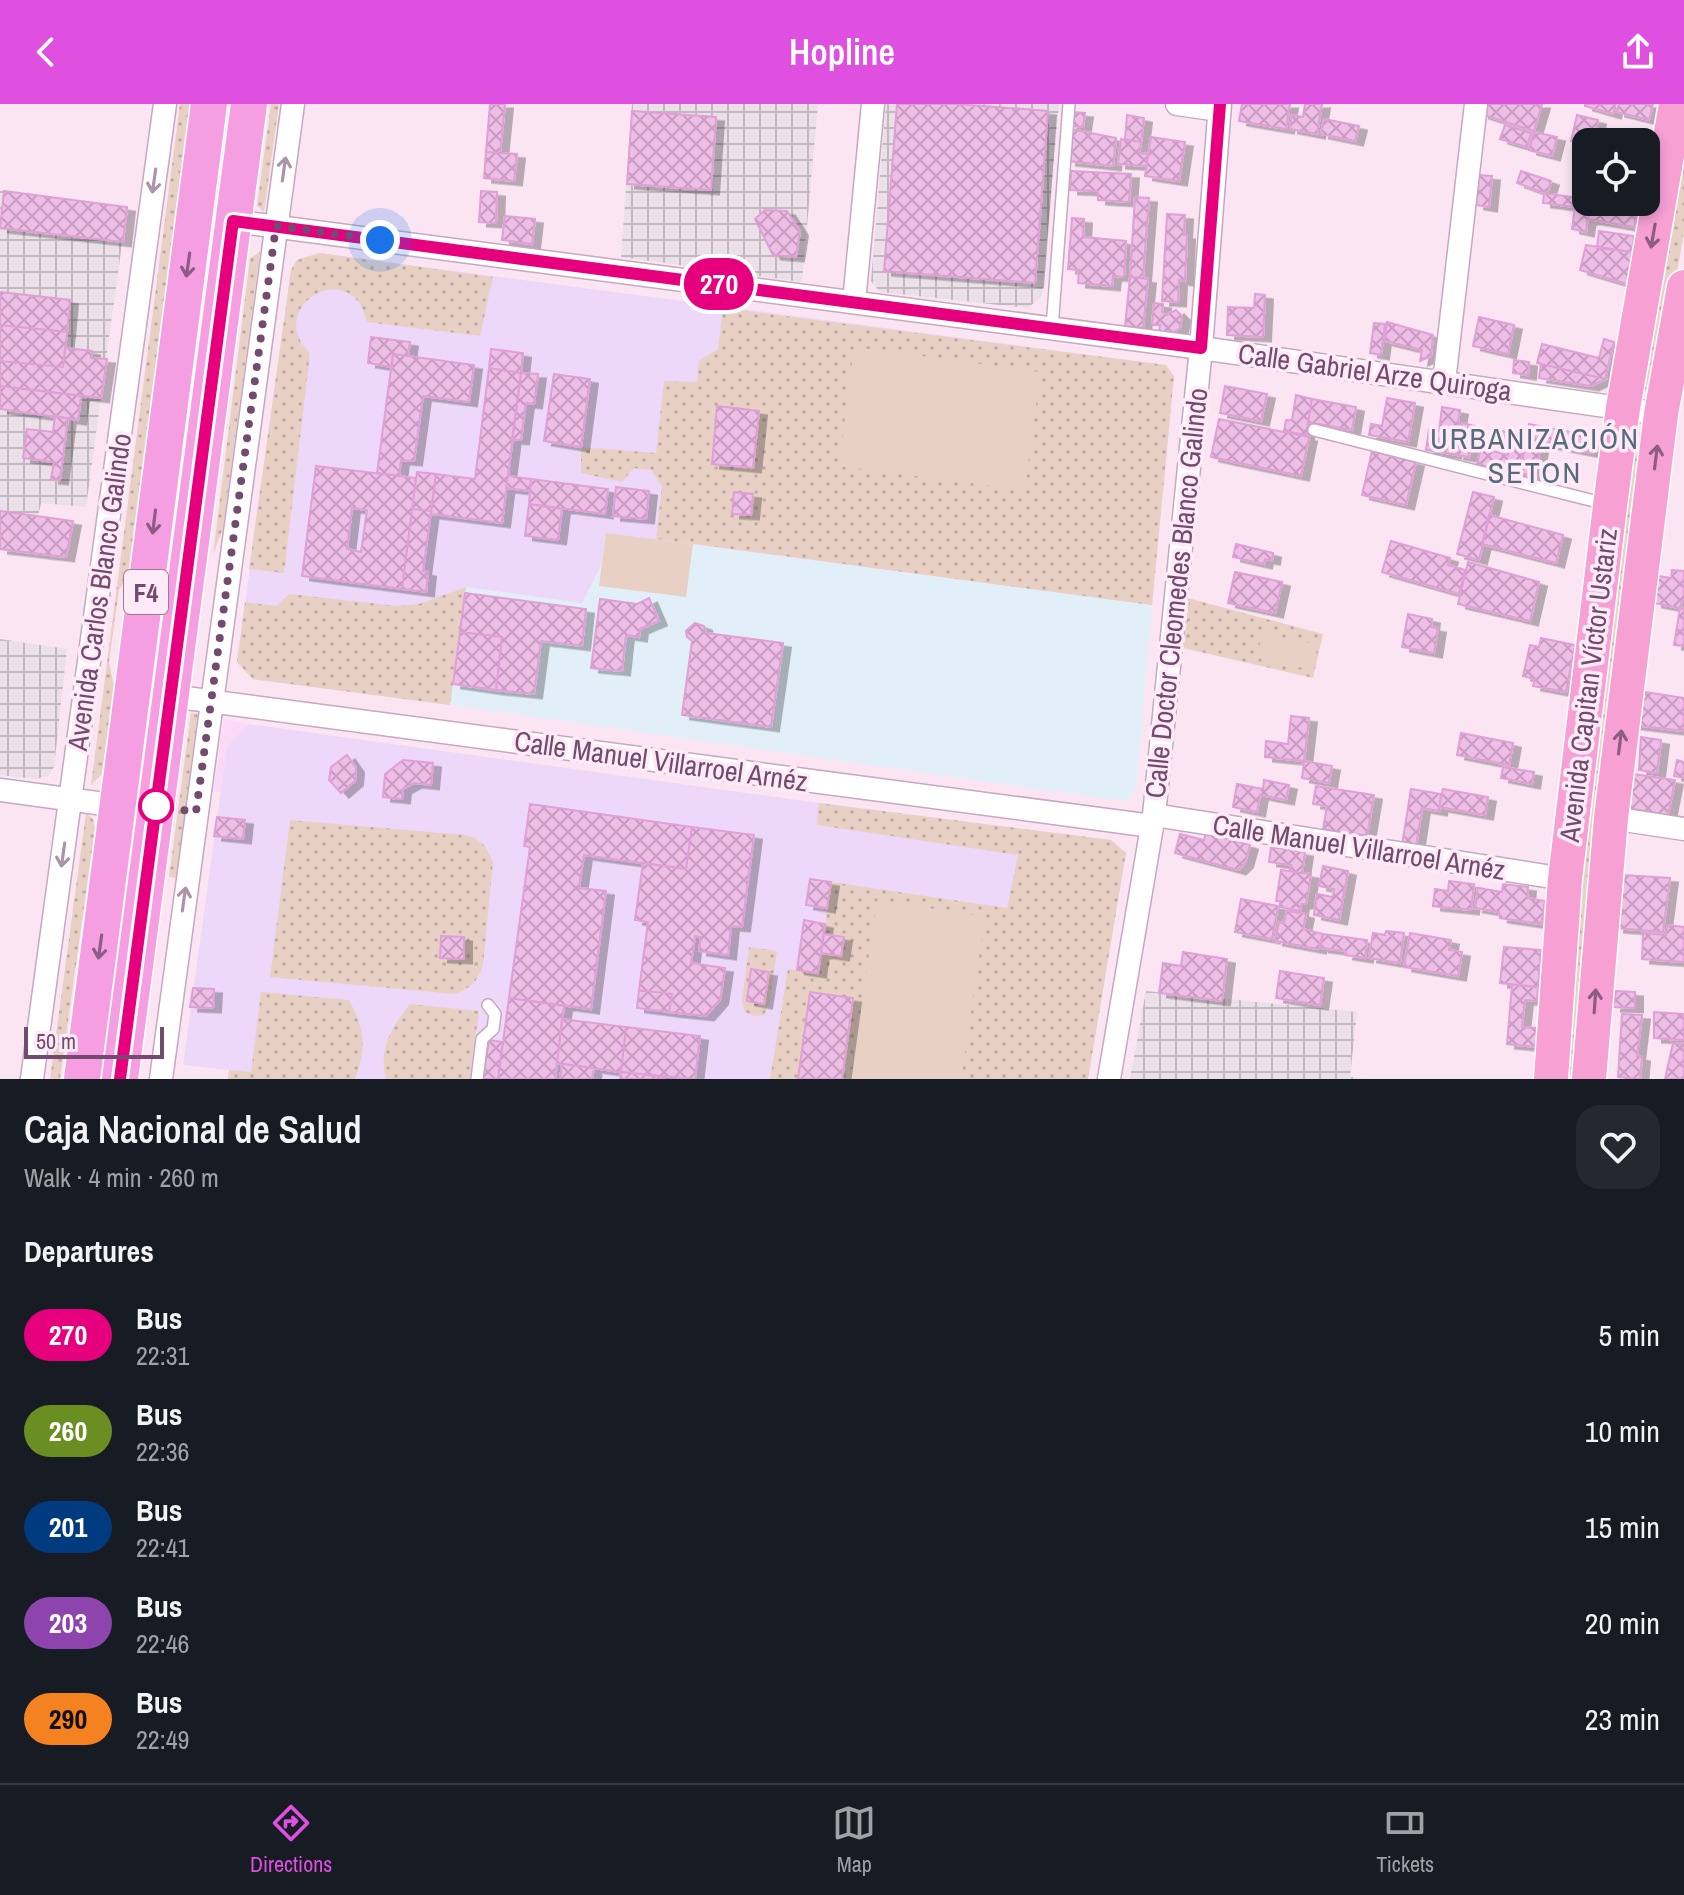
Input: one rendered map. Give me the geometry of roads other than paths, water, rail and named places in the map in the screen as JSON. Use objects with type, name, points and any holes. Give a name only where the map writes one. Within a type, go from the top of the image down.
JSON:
[{"type":"highway","name":"Avenida Carlos Blanco Galindo","points":[[82,1079],[209,104]]},
{"type":"highway","name":"F4","points":[[120,1079],[249,104]]},
{"type":"main road","name":"Avenida Capitan Víctor Ustariz","points":[[1551,1079],[1565,879],[1610,506],[1623,408],[1676,104]]},
{"type":"main road","name":"Avenida Capitan Víctor Ustariz","points":[[1589,1079],[1611,818],[1661,414],[1684,287]]},
{"type":"street","name":"Avenida Carlos Blanco Galindo","points":[[32,1079],[165,104]]},
{"type":"street","points":[[161,1079],[293,104]]},
{"type":"street","points":[[854,302],[873,104]]},
{"type":"street","points":[[1177,104],[1219,107]]},
{"type":"street","points":[[1444,382],[1476,104]]},
{"type":"street","name":"Calle Doctor Cleomedes Blanco Galindo","points":[[1109,1079],[1153,820],[1201,348],[1219,107]]},
{"type":"street","name":"Calle Gabriel Arze Quiroga","points":[[233,221],[1201,348],[1661,414]]},
{"type":"street","name":"Calle Manuel Villarroel Arnéz","points":[[171,696],[1153,820],[1565,879]]},
{"type":"street","points":[[0,790],[119,806]]},
{"type":"street","points":[[1611,818],[1684,829]]},
{"type":"street","points":[[134,971],[173,976]]},
{"type":"lane","points":[[1052,328],[1069,104]]},
{"type":"lane","points":[[1314,430],[1610,506]]},
{"type":"lane","points":[[477,1079],[482,1039],[493,1029],[495,1014],[488,1005]]},
{"type":"district","name":"URBANIZACIÓN SETON","points":[[1535,455]]}]
